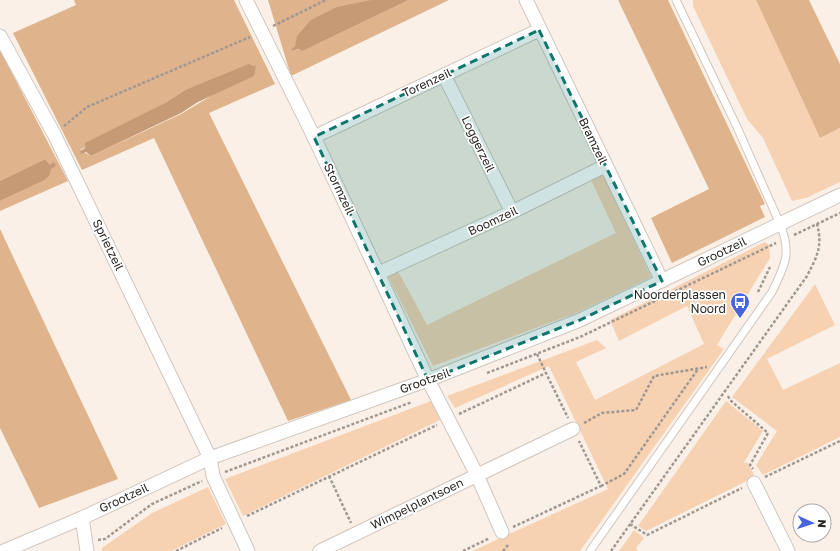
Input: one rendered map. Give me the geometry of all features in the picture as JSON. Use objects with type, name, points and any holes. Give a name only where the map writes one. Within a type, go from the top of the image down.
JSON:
[{"type":"street","name":"Stormzeil","points":[[246,0],[314,137],[428,380]]},
{"type":"street","name":"Bramzeil","points":[[526,0],[605,166],[662,281]]},
{"type":"street","name":"Torenzeil","points":[[314,137],[540,30]]},
{"type":"street","name":"Sprietzeil","points":[[0,36],[54,134],[210,458],[213,476]]},
{"type":"street","name":"Loggerzeil","points":[[444,75],[512,212]]},
{"type":"street","name":"Boomzeil","points":[[379,273],[512,212],[605,166]]},
{"type":"street","name":"Grootzeil","points":[[4,551],[82,518],[210,458],[428,380],[580,320],[840,195]]},
{"type":"street","name":"Wimpelplantsoen","points":[[428,380],[476,475],[502,532]]},
{"type":"street","name":"Wimpelplantsoen","points":[[320,551],[573,429]]},
{"type":"street","points":[[213,476],[248,551]]},
{"type":"street","points":[[757,481],[788,551]]},
{"type":"street","points":[[82,518],[87,546]]},
{"type":"lane","points":[[590,551],[772,292],[782,270],[787,252],[787,239],[678,2]]},
{"type":"path","points":[[54,134],[87,107],[261,32],[326,0]]},
{"type":"path","points":[[611,551],[807,276],[819,253],[820,238],[817,224],[840,213]]},
{"type":"path","points":[[774,244],[774,250]]},
{"type":"path","points":[[758,292],[774,261]]},
{"type":"path","points":[[537,354],[601,486]]},
{"type":"path","points":[[573,429],[602,413],[636,410],[654,376],[707,367],[711,360]]},
{"type":"path","points":[[463,551],[624,474],[698,368]]},
{"type":"path","points":[[176,551],[329,476],[546,373]]},
{"type":"path","points":[[728,396],[730,400],[768,433],[750,465],[757,481]]},
{"type":"path","points":[[630,524],[647,535],[840,441]]},
{"type":"path","points":[[87,546],[105,539],[152,504],[213,476]]},
{"type":"path","name":"Wimpelplantsoen","points":[[329,476],[357,534]]},
{"type":"highlighted area","points":[[539,30],[662,281],[580,320],[428,380],[314,137]]},
{"type":"shaded area","points":[[74,0],[234,0],[275,84],[209,113],[351,400],[288,421],[154,138],[82,170],[13,33],[76,5]],"holes":[[[256,65],[254,70],[181,114],[91,156],[80,150],[165,103],[185,90]]]},
{"type":"shaded area","points":[[268,0],[371,0],[295,47],[292,51],[313,46],[409,0],[449,0],[291,76]]},
{"type":"shaded area","points":[[371,0],[409,0],[302,51],[299,49],[292,51],[292,48],[295,47],[297,36],[311,20],[337,7]]},
{"type":"shaded area","points":[[618,0],[668,0],[765,204],[760,206],[765,217],[672,263],[651,218],[709,189]]},
{"type":"shaded area","points":[[693,0],[756,0],[820,138],[840,128],[840,182],[806,198],[792,201],[763,138],[747,119],[693,6]]},
{"type":"shaded area","points":[[756,0],[809,0],[840,64],[840,128],[820,138]]},
{"type":"shaded area","points":[[0,50],[68,181],[0,211],[0,201],[43,181],[50,165],[45,159],[0,181]]},
{"type":"shaded area","points":[[249,64],[253,66],[256,65],[254,76],[198,102],[181,113],[91,156],[86,152],[81,154],[80,151],[85,148],[85,143],[165,103],[185,90]]},
{"type":"shaded area","points":[[45,159],[50,165],[54,162],[56,166],[51,169],[49,176],[43,181],[0,201],[0,181]]},
{"type":"shaded area","points":[[603,174],[651,277],[576,313],[433,366],[388,276],[398,271],[427,325],[616,233],[590,178]]},
{"type":"shaded area","points":[[0,229],[118,479],[39,508],[0,428]]},
{"type":"shaded area","points":[[765,242],[769,245],[770,258],[717,345],[724,349],[580,551],[472,551],[608,489],[549,366],[455,408],[447,396],[597,340],[606,348],[576,362],[595,400],[704,344],[687,306],[619,341],[610,320]]},
{"type":"shaded area","points":[[815,284],[835,325],[767,359],[783,390],[840,363],[840,437],[763,475],[756,465],[777,431],[732,397]]},
{"type":"shaded area","points":[[431,401],[440,420],[243,516],[225,479]]},
{"type":"shaded area","points":[[726,401],[763,431],[743,464],[747,462],[755,477],[646,531],[638,526]]},
{"type":"shaded area","points":[[208,487],[226,524],[171,551],[102,551],[102,548],[152,513]]},
{"type":"shaded area","points":[[634,530],[644,538],[636,548],[638,551],[619,551]]},
{"type":"place","name":"Noorderplassen Noord","points":[[740,319]]}]
